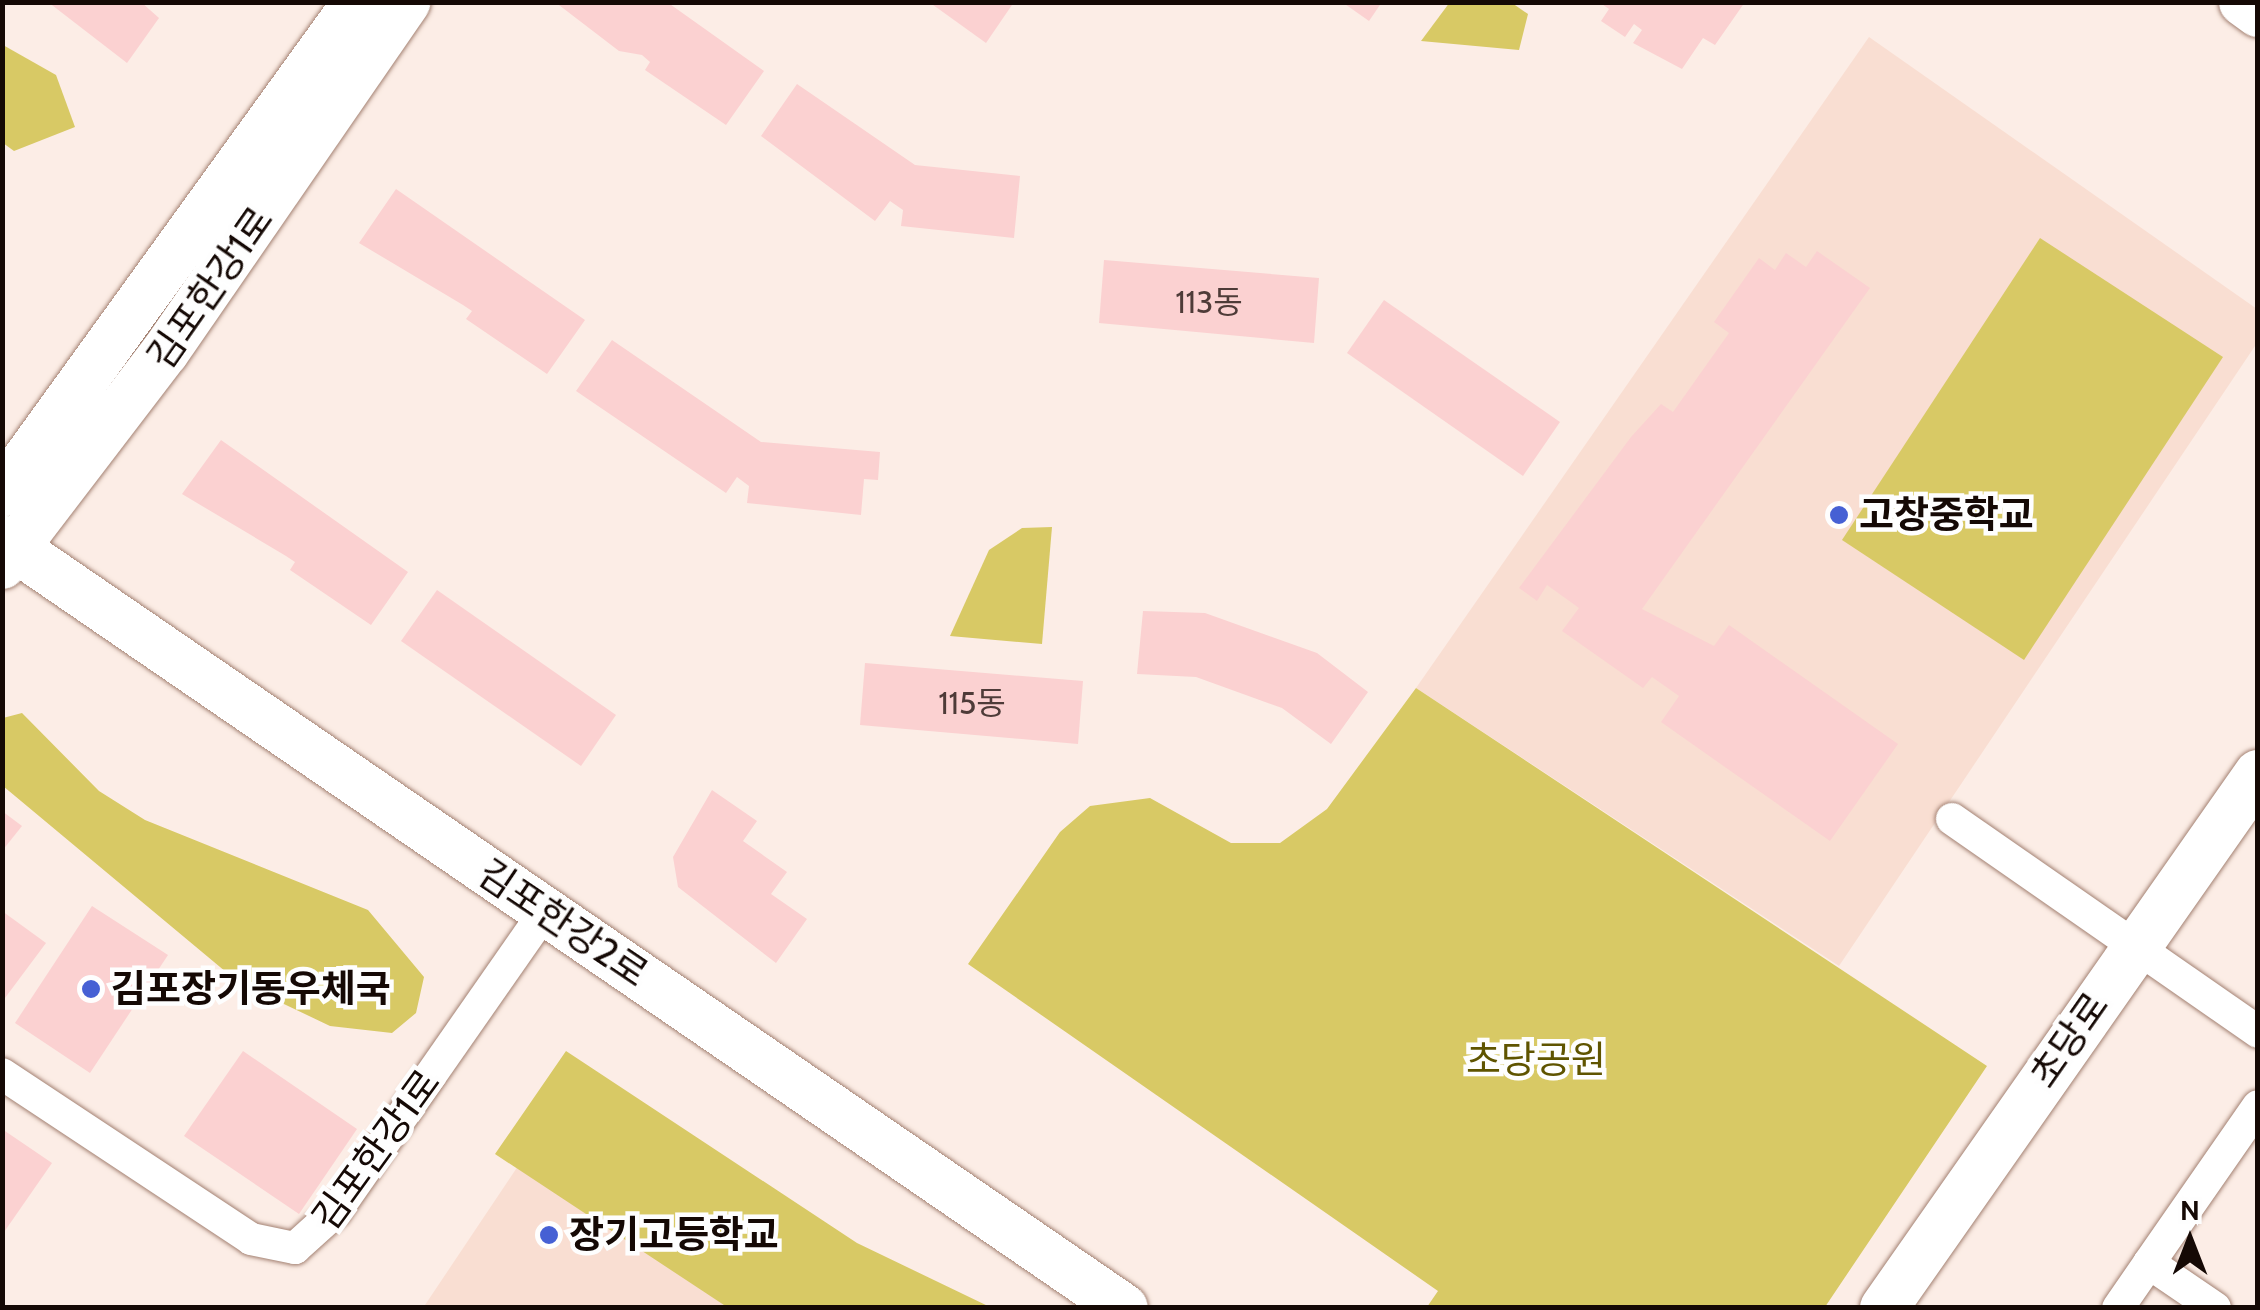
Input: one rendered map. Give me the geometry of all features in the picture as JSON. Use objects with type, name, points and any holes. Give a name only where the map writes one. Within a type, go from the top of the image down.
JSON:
[{"type":"street","name":"김포한강1로","points":[[2,493],[357,2]]},
{"type":"street","name":"김포한강1로","points":[[6,551],[166,352],[406,2]]},
{"type":"street","points":[[2243,2],[2258,13]]},
{"type":"street","name":"김포한강2로","points":[[6,551],[545,910],[1124,1308]]},
{"type":"street","name":"초당로","points":[[1909,1308],[2258,774]]},
{"type":"street","name":"초당로","points":[[1884,1308],[2140,952],[2258,805]]},
{"type":"street","points":[[1952,818],[2258,1032]]},
{"type":"street","name":"김포한강1로","points":[[2,1074],[251,1239],[295,1248],[326,1224],[545,910]]},
{"type":"street","points":[[2118,1308],[2258,1106]]},
{"type":"street","points":[[2149,1263],[2215,1308]]},
{"type":"shaded area","name":"고창중학교","points":[[1869,37],[2257,309],[2257,343],[1839,966],[1416,688]]},
{"type":"shaded area","name":"장기고등학교","points":[[520,1163],[732,1308],[423,1308]]},
{"type":"green space","points":[[1450,2],[1512,3],[1528,14],[1519,50],[1421,41]]},
{"type":"green space","points":[[3,45],[56,75],[75,127],[14,151],[3,143]]},
{"type":"green space","points":[[2040,238],[2223,357],[2024,660],[1842,540]]},
{"type":"green space","points":[[1052,527],[1042,644],[950,636],[989,550],[1022,528]]},
{"type":"green space","name":"초당공원","points":[[1416,688],[1987,1066],[1825,1307],[1427,1307],[1438,1291],[968,964],[1060,832],[1090,806],[1150,798],[1231,843],[1280,843],[1327,809]]},
{"type":"green space","points":[[22,713],[99,791],[145,820],[368,910],[424,977],[416,1013],[392,1033],[330,1026],[238,982],[3,786],[3,718]]},
{"type":"green space","points":[[566,1051],[857,1243],[990,1307],[727,1307],[495,1154]]},
{"type":"building","points":[[48,2],[141,2],[159,18],[127,63]]},
{"type":"building","points":[[555,2],[667,2],[764,71],[726,125],[645,70],[650,62],[642,55],[619,51]]},
{"type":"building","points":[[929,2],[1014,2],[986,43]]},
{"type":"building","points":[[1342,2],[1382,2],[1369,21]]},
{"type":"building","points":[[1599,2],[1745,2],[1715,45],[1703,38],[1682,69],[1633,43],[1642,30],[1634,24],[1625,37],[1601,21],[1609,9]]},
{"type":"building","points":[[797,84],[915,165],[1020,176],[1014,238],[901,226],[903,210],[890,201],[875,221],[761,136]]},
{"type":"building","points":[[396,189],[585,320],[547,374],[466,319],[472,311],[359,243]]},
{"type":"building","points":[[1817,251],[1870,288],[1642,609],[1714,646],[1729,625],[1898,744],[1830,841],[1661,722],[1679,696],[1652,677],[1643,688],[1562,631],[1579,608],[1547,585],[1537,601],[1519,588],[1631,437],[1661,404],[1673,412],[1729,333],[1714,322],[1759,258],[1775,270],[1786,253],[1806,267]]},
{"type":"building","points":[[1104,260],[1319,278],[1314,343],[1099,323]]},
{"type":"building","points":[[1384,300],[1560,422],[1523,476],[1347,353]]},
{"type":"building","points":[[612,340],[761,442],[880,452],[878,480],[864,479],[861,515],[747,503],[749,486],[737,477],[726,493],[576,391]]},
{"type":"building","points":[[221,440],[408,572],[371,625],[290,570],[295,562],[182,494]]},
{"type":"building","points":[[437,590],[616,715],[581,766],[401,641]]},
{"type":"building","points":[[1143,611],[1205,613],[1317,653],[1368,692],[1331,744],[1282,708],[1196,677],[1137,674]]},
{"type":"building","points":[[865,663],[1083,681],[1078,744],[860,725]]},
{"type":"building","points":[[712,790],[757,821],[743,841],[787,872],[771,894],[807,919],[776,963],[678,887],[673,857]]},
{"type":"building","points":[[2,811],[22,826],[2,851]]},
{"type":"building","name":"김포장기동우체국","points":[[92,906],[168,955],[90,1073],[15,1023]]},
{"type":"building","points":[[2,911],[46,943],[2,1002]]},
{"type":"building","points":[[243,1051],[357,1129],[299,1214],[184,1136]]},
{"type":"building","points":[[2,1129],[52,1163],[2,1235]]},
{"type":"place","name":"고창중학교","points":[[1839,515]]},
{"type":"place","name":"김포장기동우체국","points":[[91,989]]},
{"type":"place","name":"장기고등학교","points":[[549,1235]]}]
